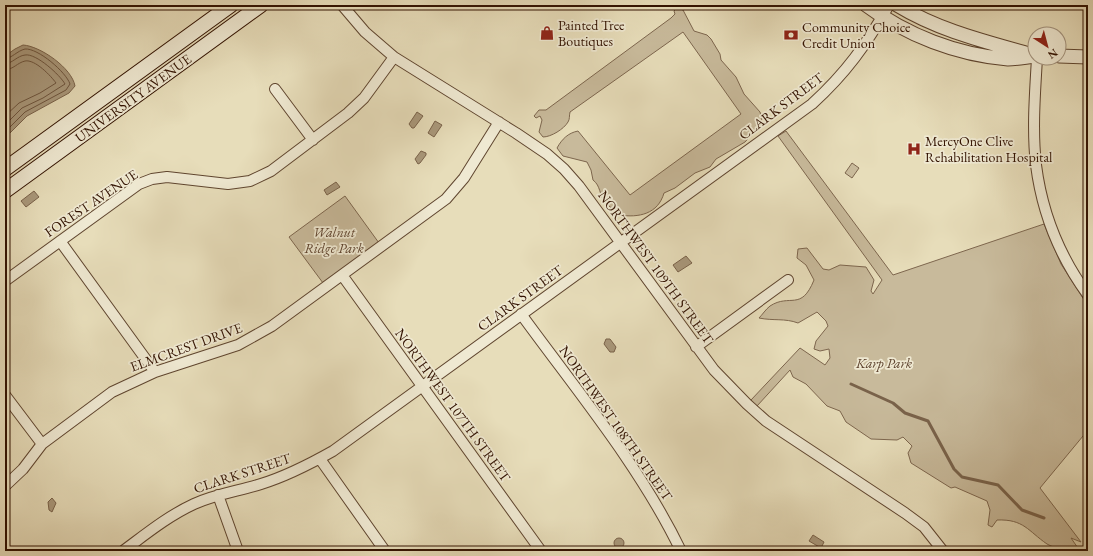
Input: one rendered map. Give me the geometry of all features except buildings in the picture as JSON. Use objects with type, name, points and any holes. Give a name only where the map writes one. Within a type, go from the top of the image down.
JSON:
[{"type":"main road","name":"UNIVERSITY AVENUE","points":[[5,169],[230,5]]},
{"type":"main road","name":"UNIVERSITY AVENUE","points":[[5,191],[261,5]]},
{"type":"street","name":"NORTHWEST 109TH STREET","points":[[342,5],[365,32],[394,57],[499,122],[547,154],[564,169],[579,186],[696,347],[714,370],[747,404],[766,421],[924,527],[944,551]]},
{"type":"street","points":[[866,5],[886,11],[912,32],[964,52],[1009,59],[1027,57]]},
{"type":"street","points":[[896,5],[962,35],[1027,53]]},
{"type":"street","name":"CLARK STREET","points":[[123,551],[176,513],[195,503],[286,476],[320,459],[812,104],[836,82],[859,54],[886,11]]},
{"type":"street","points":[[1067,56],[1088,57]]},
{"type":"street","name":"FOREST AVENUE","points":[[5,281],[139,184],[152,179],[167,177],[228,184],[250,181],[271,171],[344,117],[364,98],[394,57]]},
{"type":"street","points":[[1036,66],[1034,135],[1036,164],[1040,188],[1054,234],[1067,262],[1088,295]]},
{"type":"street","points":[[275,89],[313,140]]},
{"type":"street","name":"ELMCREST DRIVE","points":[[5,486],[23,468],[42,444],[112,392],[155,372],[226,349],[256,336],[342,276],[453,193],[499,122]]},
{"type":"street","points":[[60,241],[155,372]]},
{"type":"street","name":"NORTHWEST 107TH STREET","points":[[342,276],[539,548]]},
{"type":"street","points":[[696,347],[788,280]]},
{"type":"street","name":"NORTHWEST 108TH STREET","points":[[521,314],[641,480],[664,516],[681,551]]},
{"type":"street","points":[[5,395],[42,444]]},
{"type":"street","points":[[320,459],[385,551]]},
{"type":"street","points":[[218,495],[238,551]]},
{"type":"street","points":[[528,551],[539,548]]},
{"type":"green space","points":[[677,7],[683,10],[694,31],[707,35],[711,39],[720,54],[721,60],[736,77],[744,94],[760,112],[762,119],[755,131],[745,142],[716,159],[710,167],[695,173],[675,188],[664,193],[657,206],[652,210],[647,213],[634,216],[619,215],[603,199],[596,182],[593,180],[591,170],[587,162],[563,156],[557,148],[566,137],[571,133],[578,131],[630,195],[741,114],[683,32],[570,112],[569,120],[564,127],[550,136],[543,137],[539,132],[542,120],[540,116],[536,118],[534,116],[539,110],[546,110],[671,18],[675,14],[674,11]]},
{"type":"green space","name":"Karp Park","points":[[786,131],[893,275],[1044,224],[1061,264],[1088,306],[1088,430],[1040,488],[1081,542],[1071,538],[1080,551],[1055,548],[1047,544],[1025,527],[1014,522],[997,520],[992,527],[988,525],[990,510],[987,501],[955,487],[951,488],[911,463],[908,453],[912,446],[903,437],[897,440],[871,439],[846,422],[840,411],[827,406],[806,384],[793,377],[790,370],[757,406],[751,400],[800,348],[825,365],[830,358],[829,349],[820,351],[814,349],[816,341],[828,326],[826,321],[817,312],[798,323],[759,318],[770,306],[777,302],[800,299],[809,290],[814,280],[806,265],[797,258],[798,249],[807,248],[823,269],[829,270],[840,265],[866,267],[874,280],[871,291],[873,294],[882,280],[778,136]]},
{"type":"green space","points":[[852,163],[859,168],[852,178],[845,173]]},
{"type":"green space","name":"Walnut Ridge Park","points":[[345,196],[379,243],[323,283],[289,237]]},
{"type":"water","points":[[23,45],[38,49],[62,65],[73,79],[75,86],[69,93],[27,116],[5,138],[5,56]]},
{"type":"water","points":[[417,112],[423,116],[414,128],[412,128],[409,124]]},
{"type":"water","points":[[435,121],[442,125],[434,137],[428,133]]},
{"type":"water","points":[[421,151],[426,153],[426,155],[418,164],[415,159]]},
{"type":"water","points":[[336,182],[340,187],[327,195],[324,190]]},
{"type":"water","points":[[34,191],[39,197],[26,207],[21,201]]},
{"type":"water","points":[[686,256],[692,263],[678,272],[673,265]]},
{"type":"water","points":[[606,339],[610,339],[616,347],[614,352],[610,352],[604,344]]},
{"type":"water","points":[[52,498],[56,503],[52,512],[49,510],[48,502]]},
{"type":"water","points":[[813,535],[824,542],[821,548],[809,541]]},
{"type":"water","points":[[617,538],[621,538],[623,539],[623,547],[617,548],[614,545],[614,541]]},
{"type":"waterway","points":[[851,384],[893,403],[905,413],[928,421],[954,469],[962,477],[998,485],[1022,510],[1044,518]]},
{"type":"place","name":"Painted Tree Boutiques","points":[[547,33]]},
{"type":"place","name":"Community Choice Credit Union","points":[[791,35]]},
{"type":"place","name":"MercyOne Clive Rehabilitation Hospital","points":[[914,149]]}]
